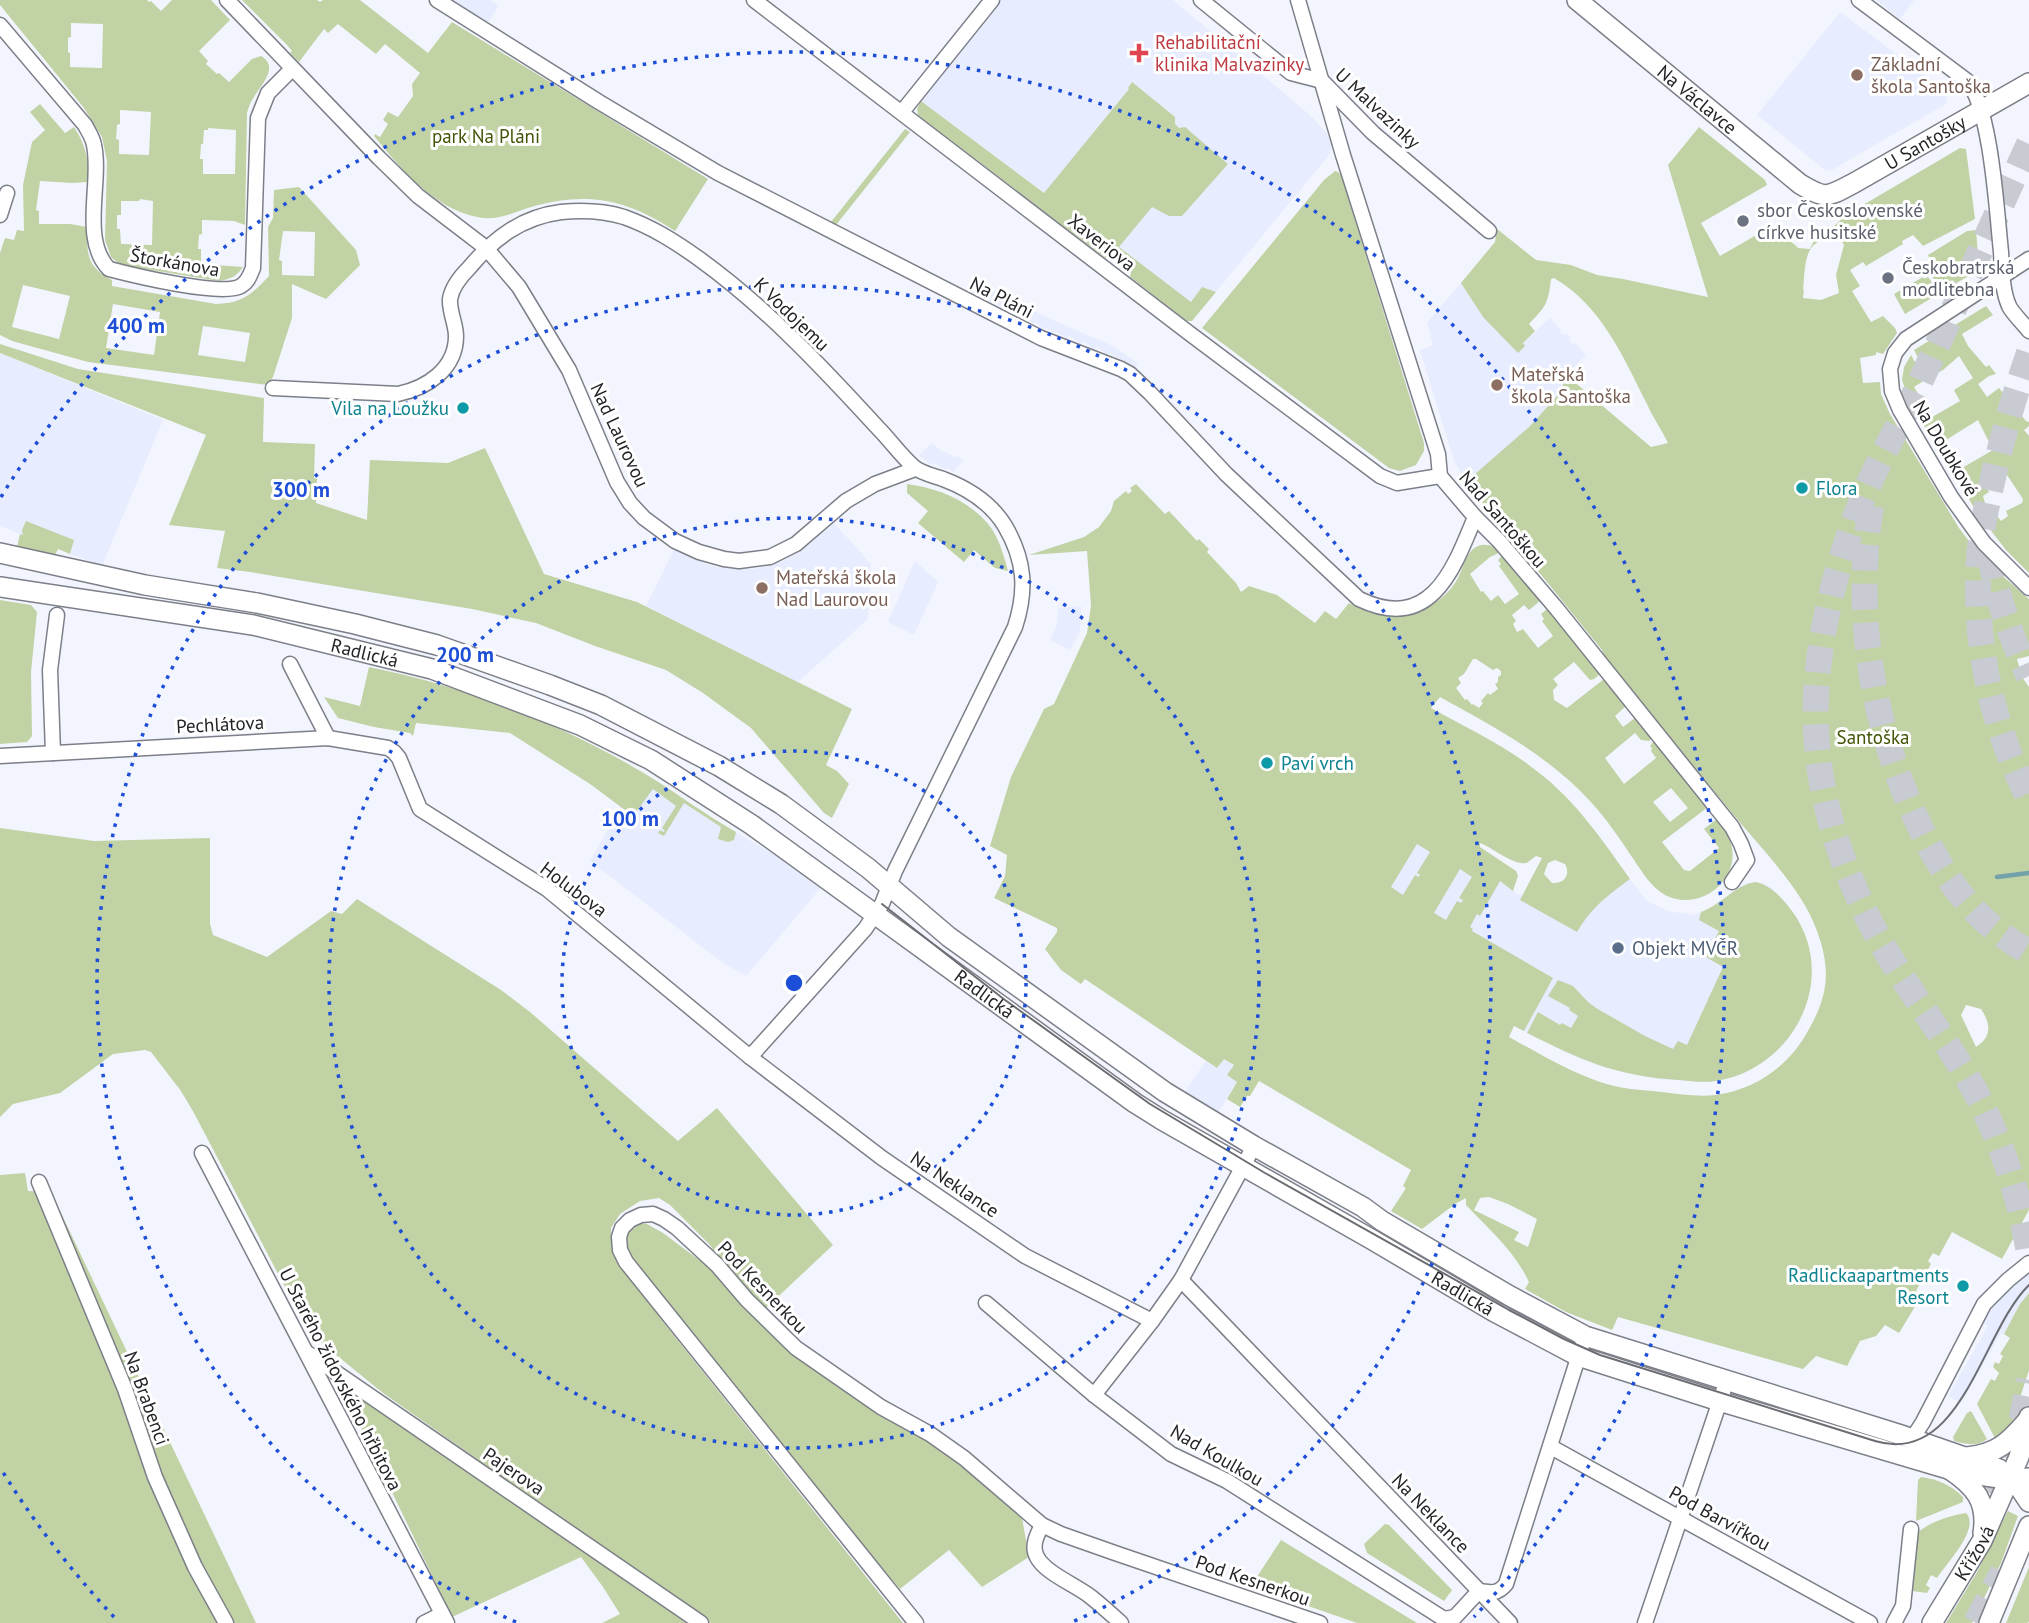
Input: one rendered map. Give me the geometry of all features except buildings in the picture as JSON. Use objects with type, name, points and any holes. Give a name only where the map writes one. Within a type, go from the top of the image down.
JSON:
[{"type":"main road","name":"Na Václavce","points":[[1577,0],[1800,184],[1819,195]]},
{"type":"main road","name":"U Santošky","points":[[1819,195],[1831,194],[1854,183],[2029,83]]},
{"type":"main road","name":"Radlická","points":[[0,553],[145,585],[257,603],[355,624],[437,645],[601,705],[719,766],[782,804],[868,868],[949,937],[1165,1092],[1510,1296],[1585,1336],[1912,1439],[2020,1478]]},
{"type":"main road","name":"Radlická","points":[[0,587],[253,625],[445,673],[580,725],[651,760],[752,825],[1135,1103],[1493,1311],[1578,1356],[1948,1469],[1995,1478],[2020,1478]]},
{"type":"main road","points":[[1967,1457],[1997,1450],[2029,1418]]},
{"type":"main road","points":[[2029,1418],[2019,1457],[2020,1478],[2029,1502]]},
{"type":"main road","points":[[1948,1469],[1969,1485],[1981,1499],[1985,1515],[1982,1541]]},
{"type":"main road","name":"Křížová","points":[[1933,1623],[2020,1478]]},
{"type":"main road","points":[[1989,1623],[2029,1525]]},
{"type":"street","points":[[227,0],[418,196],[486,248]]},
{"type":"street","name":"Na Pláni","points":[[437,0],[718,173],[1041,338],[1130,374],[1226,474],[1359,599],[1381,608],[1394,609],[1409,608],[1421,603],[1443,584],[1457,562],[1475,517]]},
{"type":"street","name":"Xaveriova","points":[[754,0],[1380,476],[1397,483],[1440,476]]},
{"type":"street","points":[[902,113],[992,0]]},
{"type":"street","name":"U Malvazinky","points":[[1201,0],[1291,73],[1322,81],[1373,133],[1489,231]]},
{"type":"street","name":"Nad Santoškou","points":[[1298,0],[1343,155],[1438,454],[1440,476],[1557,610],[1732,827],[1746,860],[1732,882]]},
{"type":"street","points":[[1858,0],[1969,83],[1982,110],[2009,306],[2029,331]]},
{"type":"street","name":"Štorkánova","points":[[0,25],[85,125],[94,142],[94,239],[100,260],[109,269],[222,290],[241,286],[253,268],[258,118],[268,93],[292,69]]},
{"type":"street","points":[[0,215],[7,193]]},
{"type":"street","name":"K Vodojemu","points":[[273,388],[398,394],[431,382],[443,371],[453,354],[456,336],[450,300],[455,286],[486,248],[506,232],[533,219],[560,212],[613,214],[663,234],[747,295],[780,325],[915,469],[958,485],[978,497],[1004,525],[1019,555],[1023,579],[1022,606],[1015,627],[877,914],[750,1057]]},
{"type":"street","name":"Nad Laurovou","points":[[486,248],[519,287],[569,370],[617,482],[630,503],[643,518],[675,541],[724,559],[740,561],[770,557],[796,544],[846,500],[875,484],[915,469]]},
{"type":"street","name":"Na Doubkové","points":[[2029,259],[1906,339],[1895,353],[1890,369],[1892,391],[1900,410],[1951,497],[1984,542],[2029,588]]},
{"type":"street","points":[[53,753],[50,670],[57,615]]},
{"type":"street","points":[[290,664],[328,738]]},
{"type":"street","name":"Pechlátova","points":[[0,756],[328,738],[388,748]]},
{"type":"street","name":"Holubova","points":[[388,748],[399,758],[420,809],[547,889],[750,1057]]},
{"type":"street","name":"Na Neklance","points":[[750,1057],[882,1158],[1025,1256],[1152,1321]]},
{"type":"street","points":[[1094,1395],[1181,1280],[1254,1146]]},
{"type":"street","name":"U Starého židovského hřbitova","points":[[202,1153],[444,1618]]},
{"type":"street","name":"Na Brabenci","points":[[39,1182],[125,1389],[155,1477],[195,1567],[226,1623]]},
{"type":"street","name":"Pod Kesnerkou","points":[[916,1623],[626,1262],[618,1237],[630,1220],[653,1214],[677,1228],[796,1348],[964,1458],[1042,1525],[1105,1550],[1320,1623]]},
{"type":"street","points":[[1912,1439],[1984,1304],[2029,1264]]},
{"type":"street","name":"Na Neklance","points":[[1181,1280],[1510,1623]]},
{"type":"street","name":"Nad Koulkou","points":[[986,1303],[1094,1395],[1171,1454],[1227,1481],[1454,1620]]},
{"type":"street","points":[[1454,1620],[1479,1591],[1493,1593],[1500,1591],[1506,1584],[1585,1336]]},
{"type":"street","name":"Pajerova","points":[[305,1351],[701,1623]]},
{"type":"street","points":[[1646,1623],[1727,1380]]},
{"type":"street","name":"Pod Barvířkou","points":[[1551,1447],[1870,1623]]},
{"type":"street","points":[[1042,1525],[1035,1538],[1034,1550],[1038,1559],[1045,1567],[1090,1596],[1121,1623]]},
{"type":"street","points":[[1894,1623],[1903,1606],[1911,1529]]},
{"type":"street","points":[[424,1623],[444,1618]]},
{"type":"shaded area","points":[[451,0],[490,0],[499,6],[487,23]]},
{"type":"shaded area","points":[[1001,0],[1173,0],[1310,115],[1325,131],[1332,144],[1329,155],[1216,292],[1202,288],[1191,302],[921,101]]},
{"type":"shaded area","points":[[1876,0],[1914,0],[1900,19]]},
{"type":"shaded area","name":"Základní škola Santoška","points":[[1840,12],[1947,92],[1946,104],[1830,171],[1825,170],[1757,115]]},
{"type":"shaded area","points":[[974,281],[1113,346],[1138,363],[1134,367],[1097,347],[1095,350],[1084,341],[1081,344],[1070,336],[1067,339],[1056,331],[1054,333],[1047,328],[1045,330],[1035,322],[1033,324],[1022,315],[1020,318],[1009,310],[1007,312],[996,303],[994,305],[967,289]]},
{"type":"shaded area","name":"Mateřská škola Santoška","points":[[1461,283],[1483,317],[1522,344],[1550,318],[1563,335],[1570,336],[1569,340],[1586,355],[1566,375],[1559,394],[1523,433],[1466,482],[1454,461],[1420,350],[1433,345],[1427,323]]},
{"type":"shaded area","points":[[0,353],[163,420],[102,566],[0,526]]},
{"type":"shaded area","points":[[932,443],[942,452],[955,458],[958,456],[963,461],[953,472],[934,463],[932,465],[919,455]]},
{"type":"shaded area","name":"Mateřská škola Nad Laurovou","points":[[834,523],[871,564],[868,619],[798,682],[646,606],[674,549],[706,564],[726,569],[754,569],[793,556]]},
{"type":"shaded area","points":[[915,561],[938,582],[914,635],[888,622]]},
{"type":"shaded area","points":[[1081,606],[1080,632],[1070,650],[1050,640],[1057,624],[1058,608]]},
{"type":"shaded area","points":[[642,777],[824,884],[746,976],[723,963],[590,861],[622,804]]},
{"type":"shaded area","name":"Objekt MVČR","points":[[1395,805],[1511,874],[1513,891],[1517,894],[1600,900],[1630,879],[1649,902],[1668,911],[1693,915],[1718,905],[1747,883],[1765,884],[1773,889],[1796,917],[1807,942],[1811,983],[1799,1023],[1783,1045],[1762,1063],[1738,1076],[1711,1082],[1657,1079],[1605,1068],[1576,1057],[1514,1026],[1340,896]]},
{"type":"shaded area","points":[[1224,1058],[1234,1066],[1237,1082],[1216,1117],[1181,1097],[1206,1061],[1217,1068]]},
{"type":"shaded area","points":[[2029,1268],[2029,1293],[2004,1334],[2001,1333],[1961,1403],[1948,1396],[1988,1326],[1983,1323],[1997,1299]]},
{"type":"green space","points":[[0,0],[147,0],[161,11],[172,0],[211,0],[230,20],[199,51],[208,61],[206,64],[229,82],[252,59],[261,56],[266,60],[269,71],[247,113],[245,225],[234,221],[202,220],[202,234],[199,235],[201,264],[243,267],[238,273],[219,281],[120,265],[111,257],[105,240],[107,161],[102,137],[84,108],[0,5]],"holes":[[[71,23],[103,24],[102,68],[70,67],[68,38],[71,37]],[[120,110],[151,112],[149,155],[119,154],[119,140],[116,139],[117,125],[120,124]],[[204,130],[236,130],[235,174],[203,174],[201,144]],[[121,201],[153,201],[152,245],[121,244],[120,229],[117,229]]]},
{"type":"green space","name":"park Na Pláni","points":[[242,0],[360,0],[428,53],[452,22],[708,179],[675,231],[639,211],[586,199],[549,203],[497,217],[484,218],[461,212],[432,196],[419,185],[374,136],[375,134],[380,137],[388,124],[383,120],[388,112],[398,117],[413,96],[412,84],[420,73],[385,44],[376,54],[338,24],[328,33],[324,29],[299,62],[290,53],[292,51],[287,45]]},
{"type":"green space","points":[[1132,82],[1175,117],[1175,124],[1179,128],[1185,127],[1228,164],[1182,216],[1169,216],[1152,207],[1119,247],[1191,302],[1202,287],[1216,292],[1192,321],[1187,321],[1130,277],[1131,273],[1110,257],[1105,258],[918,115],[917,109],[921,101],[1044,193]]},
{"type":"green space","points":[[40,104],[65,133],[74,127],[84,147],[88,167],[88,182],[40,181],[36,210],[39,211],[39,224],[87,227],[90,258],[97,270],[112,280],[112,286],[216,304],[246,297],[269,276],[268,227],[273,218],[274,190],[299,187],[356,250],[360,265],[326,299],[292,284],[292,318],[268,385],[88,362],[12,341],[0,335],[0,253],[5,238],[14,240],[17,230],[24,231],[23,185],[32,142],[45,130],[30,112]],"holes":[[[283,231],[315,232],[314,276],[282,275],[282,261],[279,260]],[[23,285],[70,296],[59,339],[12,327]],[[113,304],[160,312],[154,355],[106,348]],[[203,326],[250,333],[245,362],[198,355]]]},
{"type":"green space","name":"Santoška","points":[[1699,127],[1765,180],[1767,185],[1701,223],[1720,256],[1765,230],[1770,239],[1780,233],[1798,248],[1810,249],[1816,236],[1831,229],[1846,215],[1960,148],[1966,149],[1975,219],[1923,246],[1913,235],[1866,266],[1863,262],[1850,270],[1860,286],[1852,291],[1871,322],[1883,316],[1897,333],[1883,354],[1876,352],[1876,355],[1860,358],[1863,383],[1880,382],[1881,394],[1890,414],[1959,528],[1981,557],[2029,599],[2029,656],[2017,659],[2022,677],[2029,687],[2029,1210],[2002,1259],[1952,1232],[1939,1256],[1933,1253],[1928,1261],[1931,1264],[1916,1291],[1922,1295],[1899,1333],[1885,1325],[1876,1336],[1860,1341],[1847,1366],[1816,1356],[1803,1369],[1618,1317],[1612,1330],[1566,1312],[1525,1289],[1529,1282],[1523,1271],[1501,1241],[1466,1205],[1466,1198],[1422,1229],[1391,1211],[1406,1188],[1403,1186],[1411,1170],[1259,1081],[1240,1107],[1227,1099],[1237,1082],[1227,1075],[1234,1065],[1224,1059],[1217,1068],[1085,979],[1081,984],[1061,970],[1045,949],[1057,928],[994,898],[1005,876],[1007,855],[990,846],[1011,777],[1044,709],[1054,704],[1087,633],[1091,606],[1087,551],[1029,555],[1084,537],[1099,527],[1111,511],[1114,501],[1126,491],[1128,494],[1132,491],[1130,488],[1136,484],[1165,514],[1169,511],[1197,541],[1199,539],[1209,549],[1207,552],[1241,592],[1249,586],[1277,595],[1315,623],[1325,611],[1336,619],[1349,603],[1377,613],[1392,615],[1420,610],[1445,595],[1455,583],[1472,550],[1480,545],[1489,545],[1501,552],[1490,557],[1470,574],[1481,592],[1491,601],[1498,595],[1505,604],[1519,594],[1499,566],[1501,564],[1498,560],[1503,555],[1540,601],[1529,610],[1524,605],[1512,615],[1516,621],[1513,624],[1517,632],[1523,629],[1538,648],[1553,636],[1542,621],[1544,619],[1541,614],[1547,609],[1600,674],[1590,680],[1574,662],[1553,679],[1558,685],[1553,690],[1554,700],[1567,708],[1604,679],[1626,706],[1615,716],[1623,727],[1635,718],[1652,738],[1649,741],[1641,740],[1635,733],[1605,758],[1624,784],[1656,758],[1650,746],[1654,741],[1708,807],[1662,842],[1684,870],[1690,871],[1719,848],[1704,829],[1717,819],[1729,839],[1733,856],[1729,873],[1723,882],[1706,895],[1686,900],[1665,895],[1648,879],[1589,800],[1555,769],[1519,742],[1440,697],[1431,708],[1513,754],[1552,783],[1588,822],[1630,879],[1600,903],[1577,932],[1520,900],[1542,858],[1536,856],[1521,863],[1480,843],[1480,847],[1516,871],[1518,876],[1513,891],[1500,881],[1480,916],[1477,914],[1470,927],[1472,931],[1553,978],[1524,1031],[1514,1026],[1509,1037],[1600,1082],[1631,1089],[1688,1095],[1715,1095],[1742,1088],[1767,1076],[1788,1058],[1813,1022],[1825,985],[1822,946],[1803,901],[1605,659],[1602,650],[1466,482],[1529,427],[1559,394],[1568,373],[1572,380],[1651,447],[1668,443],[1610,334],[1571,290],[1554,278],[1551,279],[1545,304],[1529,324],[1535,331],[1523,343],[1525,346],[1518,353],[1483,317],[1461,283],[1495,242],[1497,229],[1536,260],[1571,265],[1597,275],[1708,297],[1668,165]],"holes":[[[1837,233],[1844,245],[1836,275],[1839,293],[1821,300],[1803,298],[1806,263],[1810,251],[1818,242]],[[1473,659],[1493,670],[1497,668],[1501,671],[1495,684],[1498,689],[1490,695],[1488,693],[1479,708],[1465,700],[1456,688],[1461,683],[1458,678],[1464,674]],[[1671,788],[1688,808],[1670,822],[1653,802]],[[1417,844],[1430,852],[1417,873],[1419,877],[1415,875],[1403,895],[1391,887]],[[1555,860],[1565,864],[1567,868],[1567,875],[1560,882],[1552,883],[1544,874],[1548,863]],[[1460,869],[1472,877],[1459,898],[1463,900],[1461,903],[1457,901],[1446,920],[1434,913]],[[1966,1005],[1981,1009],[1987,1020],[1987,1035],[1976,1047],[1961,1015]],[[1489,1197],[1537,1219],[1528,1247],[1514,1240],[1519,1232],[1474,1210],[1480,1198]]]},
{"type":"green space","points":[[905,129],[910,132],[836,225],[831,222]]},
{"type":"green space","points":[[1335,171],[1341,175],[1424,443],[1424,451],[1416,465],[1400,471],[1389,468],[1202,328],[1324,180]]},
{"type":"green space","points":[[1976,230],[1979,267],[1976,272],[1942,291],[1931,275],[1936,272],[1928,255],[1967,231]]},
{"type":"green space","points":[[1923,277],[1928,277],[1940,293],[1905,314],[1894,294]]},
{"type":"green space","points":[[1986,306],[1993,315],[1962,334],[1968,346],[1986,367],[1989,365],[1996,374],[1978,384],[1987,397],[1999,388],[2029,422],[2029,426],[2024,430],[2029,436],[2029,573],[2006,550],[1978,514],[1910,403],[1902,380],[1904,367],[1911,355],[1925,380],[1914,387],[1932,417],[1960,401],[1954,390],[1973,378],[1959,356],[1943,370],[1929,377],[1914,350]],"holes":[[[1978,420],[1993,450],[1962,468],[1946,440]],[[2005,472],[2023,499],[2022,503],[2006,511],[2008,516],[2001,521],[1985,503],[1983,496],[1989,492],[1987,483]]]},
{"type":"green space","points":[[0,344],[78,369],[264,398],[263,442],[315,444],[316,503],[367,520],[370,460],[448,463],[485,448],[544,574],[637,602],[852,709],[826,765],[837,771],[849,784],[832,818],[824,813],[751,728],[666,670],[536,623],[472,609],[217,568],[225,531],[169,525],[206,435],[0,353]]},
{"type":"green space","points":[[907,484],[952,497],[981,516],[996,536],[1008,571],[995,568],[974,550],[964,562],[918,523],[928,511],[907,493]]},
{"type":"green space","points":[[26,521],[74,540],[70,554],[58,549],[54,557],[17,547]]},
{"type":"green space","points":[[0,600],[31,605],[37,612],[31,672],[32,736],[27,742],[0,744]]},
{"type":"green space","points":[[369,667],[474,695],[578,738],[642,772],[736,832],[734,840],[728,842],[718,839],[721,827],[684,803],[664,836],[658,833],[660,830],[665,831],[662,828],[676,806],[653,789],[633,816],[590,784],[510,733],[416,723],[413,736],[410,733],[338,718],[324,697],[360,706]]},
{"type":"green space","points":[[0,828],[94,841],[210,838],[210,924],[213,935],[267,957],[331,911],[342,914],[357,899],[501,990],[678,1141],[717,1108],[833,1245],[766,1308],[720,1260],[710,1245],[670,1205],[659,1198],[640,1201],[620,1214],[611,1228],[614,1256],[664,1323],[903,1623],[711,1623],[383,1393],[309,1333],[194,1113],[151,1052],[145,1050],[113,1054],[60,1093],[13,1104],[0,1117]]},
{"type":"green space","points":[[1756,882],[1772,890],[1792,911],[1806,937],[1812,964],[1810,991],[1801,1017],[1787,1040],[1767,1059],[1743,1073],[1715,1081],[1656,1078],[1599,1065],[1527,1033],[1538,1012],[1571,1028],[1578,1016],[1569,1010],[1570,1008],[1548,996],[1558,980],[1573,986],[1596,1008],[1645,1036],[1673,1049],[1678,1041],[1687,1045],[1723,967],[1706,957],[1719,931],[1699,920],[1701,912],[1741,887]]},
{"type":"green space","points":[[25,1173],[28,1191],[51,1192],[256,1623],[0,1623],[0,1175]]},
{"type":"green space","points":[[640,1223],[663,1233],[710,1268],[751,1313],[961,1462],[1021,1512],[1029,1557],[982,1587],[949,1550],[900,1589],[836,1515],[629,1255],[626,1236],[631,1228]]},
{"type":"green space","points":[[2029,1293],[2029,1370],[2009,1429],[1997,1442],[1977,1404],[1991,1379],[1995,1381],[1999,1373],[1993,1367],[1995,1362],[1999,1364],[2003,1356],[2000,1354],[2010,1338],[2004,1334]]},
{"type":"green space","points":[[348,1389],[690,1623],[602,1623],[620,1614],[581,1557],[452,1617],[352,1409]]},
{"type":"green space","points":[[1971,1411],[1987,1439],[1976,1444],[1954,1441],[1953,1437],[1967,1413]]},
{"type":"green space","points":[[1921,1477],[1949,1486],[1963,1497],[1963,1502],[1916,1521],[1918,1480]]},
{"type":"green space","points":[[2008,1511],[2018,1516],[2001,1563],[1972,1623],[1946,1623],[1977,1572]]},
{"type":"green space","points":[[1966,1513],[1969,1528],[1954,1555],[1937,1578],[1931,1575],[1926,1585],[1930,1588],[1927,1593],[1912,1591],[1916,1534],[1940,1520]]},
{"type":"green space","points":[[1385,1524],[1452,1590],[1444,1601],[1367,1553],[1364,1544]]},
{"type":"green space","points":[[1281,1540],[1417,1623],[1357,1623],[1251,1586]]},
{"type":"green space","points":[[2029,1567],[2029,1621],[2006,1623]]},
{"type":"waterway","points":[[1997,877],[2029,873]]},
{"type":"tunnel","points":[[2029,144],[1915,393],[1873,474],[1847,540],[1826,620],[1818,664],[1816,707],[1817,749],[1823,790],[1849,874],[1879,939],[1958,1061],[1981,1102],[2007,1165],[2029,1253]]},
{"type":"tunnel","points":[[2029,353],[2004,433],[1987,503],[1978,586],[1980,634],[1987,680],[1999,725],[2029,799]]},
{"type":"tunnel","points":[[1871,506],[1864,584],[1866,623],[1877,701],[1898,776],[1934,855],[1959,892],[1990,925],[2029,952]]},
{"type":"tunnel","points":[[1990,553],[2005,616],[2029,676]]},
{"type":"tunnel","points":[[1994,1495],[2022,1418],[2029,1380]]},
{"type":"tunnel","points":[[1976,1623],[2003,1572]]},
{"type":"tram line","points":[[882,904],[1005,1000],[1150,1104],[1265,1173],[1509,1310],[1600,1355],[1875,1441],[1905,1444],[1929,1434],[1950,1415],[1967,1390],[2012,1306],[2029,1285]]},
{"type":"place","name":"Rehabilitační klinika Malvazinky","points":[[1139,53]]},
{"type":"place","name":"Základní škola Santoška","points":[[1857,75]]},
{"type":"place","name":"sbor Československé církve husitské","points":[[1743,221]]},
{"type":"place","name":"Českobratrská modlitebna","points":[[1888,278]]},
{"type":"place","name":"Mateřská škola Santoška","points":[[1497,385]]},
{"type":"place","name":"Vila na Loužku","points":[[463,408]]},
{"type":"place","name":"Flora","points":[[1802,488]]},
{"type":"place","name":"Mateřská škola Nad Laurovou","points":[[762,588]]},
{"type":"place","name":"Paví vrch","points":[[1267,763]]},
{"type":"place","name":"Objekt MVČR","points":[[1618,948]]},
{"type":"place","name":"Radlickaapartments Resort","points":[[1963,1286]]}]
